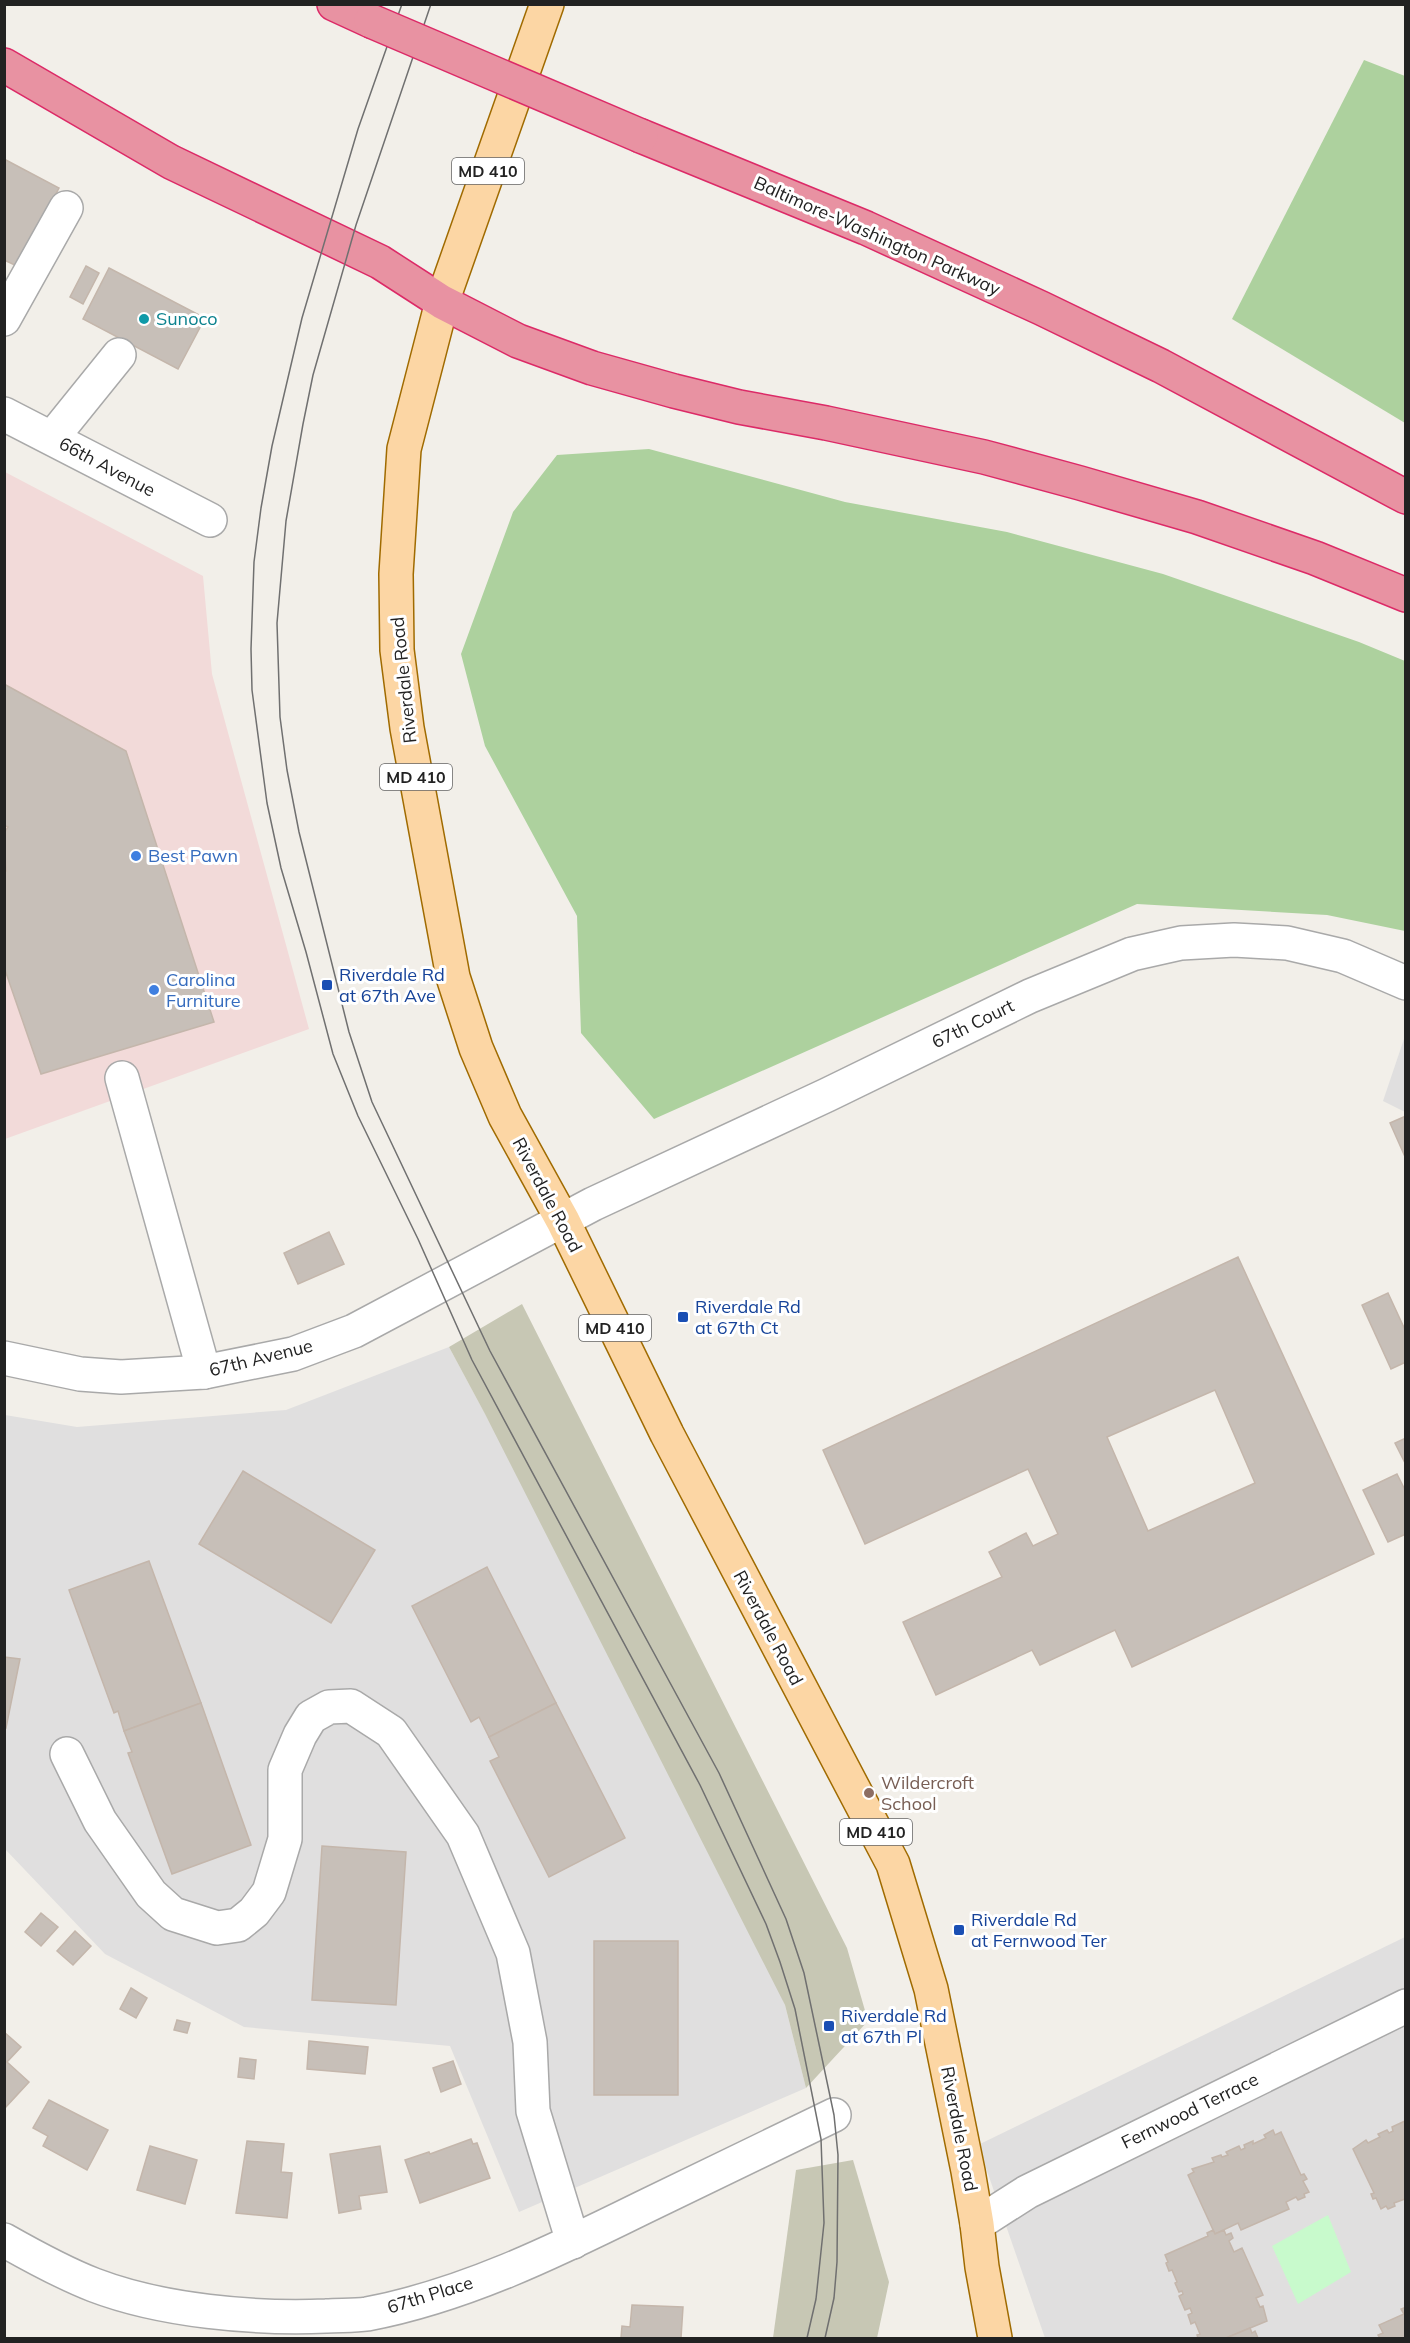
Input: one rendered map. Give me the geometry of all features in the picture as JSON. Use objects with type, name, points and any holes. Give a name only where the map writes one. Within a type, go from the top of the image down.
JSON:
[{"type":"highway","name":"Baltimore-Washington Parkway","points":[[334,4],[641,136],[866,228],[1041,308],[1161,366],[1406,497]]},
{"type":"highway","points":[[4,65],[171,162],[380,262],[442,302],[518,341],[592,368],[739,407],[961,452],[1080,483],[1218,525],[1315,558],[1406,595]]},
{"type":"main road","name":"Riverdale Road","points":[[547,4],[442,302],[404,449],[396,574],[397,650],[406,717],[453,977],[476,1048],[505,1116],[562,1221],[673,1445],[893,1864],[931,1989],[977,2224],[995,2338]]},
{"type":"street","points":[[4,319],[66,208]]},
{"type":"street","points":[[52,438],[119,355]]},
{"type":"street","name":"66th Avenue","points":[[4,414],[210,520]]},
{"type":"street","name":"67th Court","points":[[562,1221],[593,1204],[827,1095],[1030,996],[1132,954],[1181,944],[1234,940],[1287,943],[1343,956],[1406,983]]},
{"type":"street","points":[[122,1078],[204,1372]]},
{"type":"street","name":"67th Avenue","points":[[4,1359],[50,1369],[121,1377],[204,1372],[293,1354],[354,1330],[562,1221]]},
{"type":"street","points":[[68,1754],[100,1821],[151,1894],[173,1914],[217,1928],[237,1925],[254,1912],[269,1892],[285,1839],[285,1770],[300,1734],[310,1718],[329,1707],[351,1706],[391,1732],[463,1834],[513,1953],[530,2042],[533,2111],[573,2242]]},
{"type":"street","name":"Fernwood Terrace","points":[[977,2224],[1027,2192],[1406,2006]]},
{"type":"street","name":"67th Place","points":[[4,2240],[44,2263],[95,2285],[153,2302],[237,2315],[300,2317],[365,2314],[417,2302],[498,2273],[573,2242],[834,2115]]},
{"type":"shaded area","points":[[5,472],[203,576],[212,674],[309,1029],[5,1139]]},
{"type":"shaded area","points":[[1405,1036],[1406,1112],[1383,1101]]},
{"type":"shaded area","points":[[522,1304],[847,1948],[868,2021],[806,2088],[785,2005],[449,1347]]},
{"type":"shaded area","points":[[449,1347],[717,1843],[785,2005],[806,2088],[519,2212],[450,2046],[244,2027],[105,1954],[5,1849],[5,1415],[77,1427],[286,1410]]},
{"type":"shaded area","points":[[1405,1937],[1405,2338],[1045,2338],[978,2145]]},
{"type":"shaded area","points":[[853,2160],[889,2282],[877,2338],[773,2338],[796,2170]]},
{"type":"green space","points":[[1364,60],[1405,76],[1405,423],[1232,319]]},
{"type":"green space","points":[[649,449],[845,502],[1007,532],[1163,574],[1359,642],[1405,661],[1405,931],[1327,915],[1137,904],[654,1119],[581,1033],[577,916],[485,746],[461,654],[513,512],[557,455]]},
{"type":"green space","points":[[1328,2215],[1351,2272],[1298,2304],[1272,2246]]},
{"type":"building","points":[[4,159],[59,188],[17,266],[4,260]]},
{"type":"building","points":[[86,266],[99,273],[83,304],[70,297]]},
{"type":"building","name":"Sunoco","points":[[109,268],[205,318],[178,369],[83,319]]},
{"type":"building","points":[[4,684],[126,751],[214,1022],[41,1074],[4,967],[4,871],[6,871],[4,833],[8,827],[4,825]]},
{"type":"building","points":[[1406,1116],[1406,1159],[1390,1123]]},
{"type":"building","points":[[329,1232],[344,1264],[298,1284],[284,1253]]},
{"type":"building","points":[[1238,1257],[1374,1554],[1132,1667],[1115,1630],[1040,1665],[1032,1650],[936,1695],[903,1622],[1002,1577],[989,1552],[1026,1533],[1033,1546],[1058,1534],[1028,1469],[865,1544],[823,1450]],"holes":[[[1215,1390],[1255,1483],[1148,1531],[1107,1437]]]},
{"type":"building","points":[[1388,1293],[1406,1332],[1406,1362],[1391,1369],[1362,1305]]},
{"type":"building","points":[[1406,1438],[1406,1465],[1395,1443]]},
{"type":"building","points":[[243,1471],[375,1550],[331,1623],[199,1544]]},
{"type":"building","points":[[1397,1474],[1406,1492],[1406,1534],[1388,1542],[1363,1490]]},
{"type":"building","points":[[149,1561],[201,1703],[124,1731],[118,1711],[114,1713],[69,1590]]},
{"type":"building","points":[[487,1567],[556,1703],[489,1737],[479,1717],[471,1722],[412,1606]]},
{"type":"building","points":[[4,1657],[20,1659],[6,1728],[4,1727]]},
{"type":"building","points":[[201,1703],[251,1845],[172,1874],[128,1753],[132,1752],[124,1731]]},
{"type":"building","points":[[556,1703],[625,1838],[549,1877],[490,1761],[499,1757],[489,1737]]},
{"type":"building","points":[[322,1846],[406,1852],[396,2005],[312,2000]]},
{"type":"building","points":[[41,1913],[58,1927],[41,1946],[25,1932]]},
{"type":"building","points":[[75,1931],[91,1946],[73,1965],[57,1951]]},
{"type":"building","points":[[594,1941],[678,1941],[678,2095],[594,2095]]},
{"type":"building","points":[[131,1988],[147,1998],[136,2018],[120,2009]]},
{"type":"building","points":[[177,2020],[190,2023],[187,2033],[174,2030]]},
{"type":"building","points":[[4,2032],[21,2047],[7,2062],[29,2082],[4,2109]]},
{"type":"building","points":[[309,2041],[368,2047],[365,2074],[307,2069]]},
{"type":"building","points":[[240,2058],[256,2060],[254,2079],[238,2077]]},
{"type":"building","points":[[453,2061],[461,2084],[441,2092],[433,2068]]},
{"type":"building","points":[[49,2100],[108,2130],[87,2170],[43,2146],[48,2136],[33,2128]]},
{"type":"building","points":[[1405,2121],[1406,2201],[1405,2199],[1394,2203],[1395,2206],[1388,2209],[1386,2206],[1381,2209],[1376,2198],[1373,2199],[1371,2194],[1374,2193],[1353,2149],[1366,2140],[1368,2143],[1380,2137],[1378,2134],[1387,2130],[1389,2133],[1393,2131],[1392,2127]]},
{"type":"building","points":[[1273,2130],[1275,2135],[1281,2132],[1301,2175],[1304,2174],[1307,2179],[1303,2181],[1309,2192],[1304,2194],[1305,2197],[1298,2200],[1296,2197],[1286,2202],[1289,2209],[1241,2230],[1238,2223],[1215,2234],[1188,2175],[1194,2172],[1192,2169],[1214,2162],[1212,2158],[1228,2155],[1226,2152],[1239,2146],[1241,2150],[1245,2148],[1244,2145],[1266,2138],[1264,2135]]},
{"type":"building","points":[[471,2139],[473,2144],[477,2143],[490,2178],[420,2203],[405,2160],[429,2152],[430,2154]]},
{"type":"building","points":[[247,2141],[284,2144],[281,2172],[292,2173],[287,2218],[236,2213]]},
{"type":"building","points":[[150,2146],[197,2160],[185,2204],[137,2190]]},
{"type":"building","points":[[380,2146],[387,2192],[359,2196],[361,2209],[339,2213],[330,2154]]},
{"type":"building","points":[[1213,2230],[1215,2234],[1224,2230],[1226,2235],[1231,2233],[1233,2238],[1229,2241],[1234,2252],[1242,2248],[1263,2295],[1256,2298],[1260,2307],[1263,2306],[1267,2321],[1226,2338],[1198,2338],[1197,2335],[1200,2334],[1195,2322],[1191,2324],[1188,2315],[1192,2313],[1190,2308],[1185,2310],[1179,2296],[1183,2294],[1182,2291],[1179,2292],[1172,2270],[1169,2271],[1165,2255],[1208,2236],[1207,2233]]},
{"type":"building","points":[[632,2305],[683,2307],[681,2338],[621,2338],[622,2326],[630,2327]]},
{"type":"building","points":[[1406,2307],[1406,2338],[1380,2338],[1378,2335],[1383,2333],[1379,2325],[1404,2314],[1401,2309]]},
{"type":"building","points":[[1250,2328],[1252,2333],[1255,2331],[1258,2338],[1226,2338]]},
{"type":"tram line","points":[[402,4],[358,129],[302,318],[272,446],[261,508],[254,562],[251,649],[252,690],[267,803],[281,868],[333,1054],[358,1116],[418,1239],[472,1360],[700,1785],[766,1924],[780,1962],[795,2009],[821,2139],[824,2223],[816,2299],[807,2338]]},
{"type":"tram line","points":[[431,4],[356,225],[313,375],[303,424],[286,521],[277,623],[280,717],[287,770],[299,832],[349,1032],[372,1102],[490,1351],[719,1773],[786,1919],[804,1973],[834,2115],[838,2155],[837,2262],[834,2298],[825,2338]]},
{"type":"place","name":"Sunoco","points":[[144,319]]},
{"type":"place","name":"Best Pawn","points":[[136,856]]},
{"type":"place","name":"Riverdale Rd at 67th Ave","points":[[327,985]]},
{"type":"place","name":"Carolina Furniture","points":[[154,990]]},
{"type":"place","name":"Riverdale Rd at 67th Ct","points":[[683,1317]]},
{"type":"place","name":"Wildercroft School","points":[[869,1793]]},
{"type":"place","name":"Riverdale Rd at Fernwood Ter","points":[[959,1930]]},
{"type":"place","name":"Riverdale Rd at 67th Pl","points":[[829,2026]]}]
